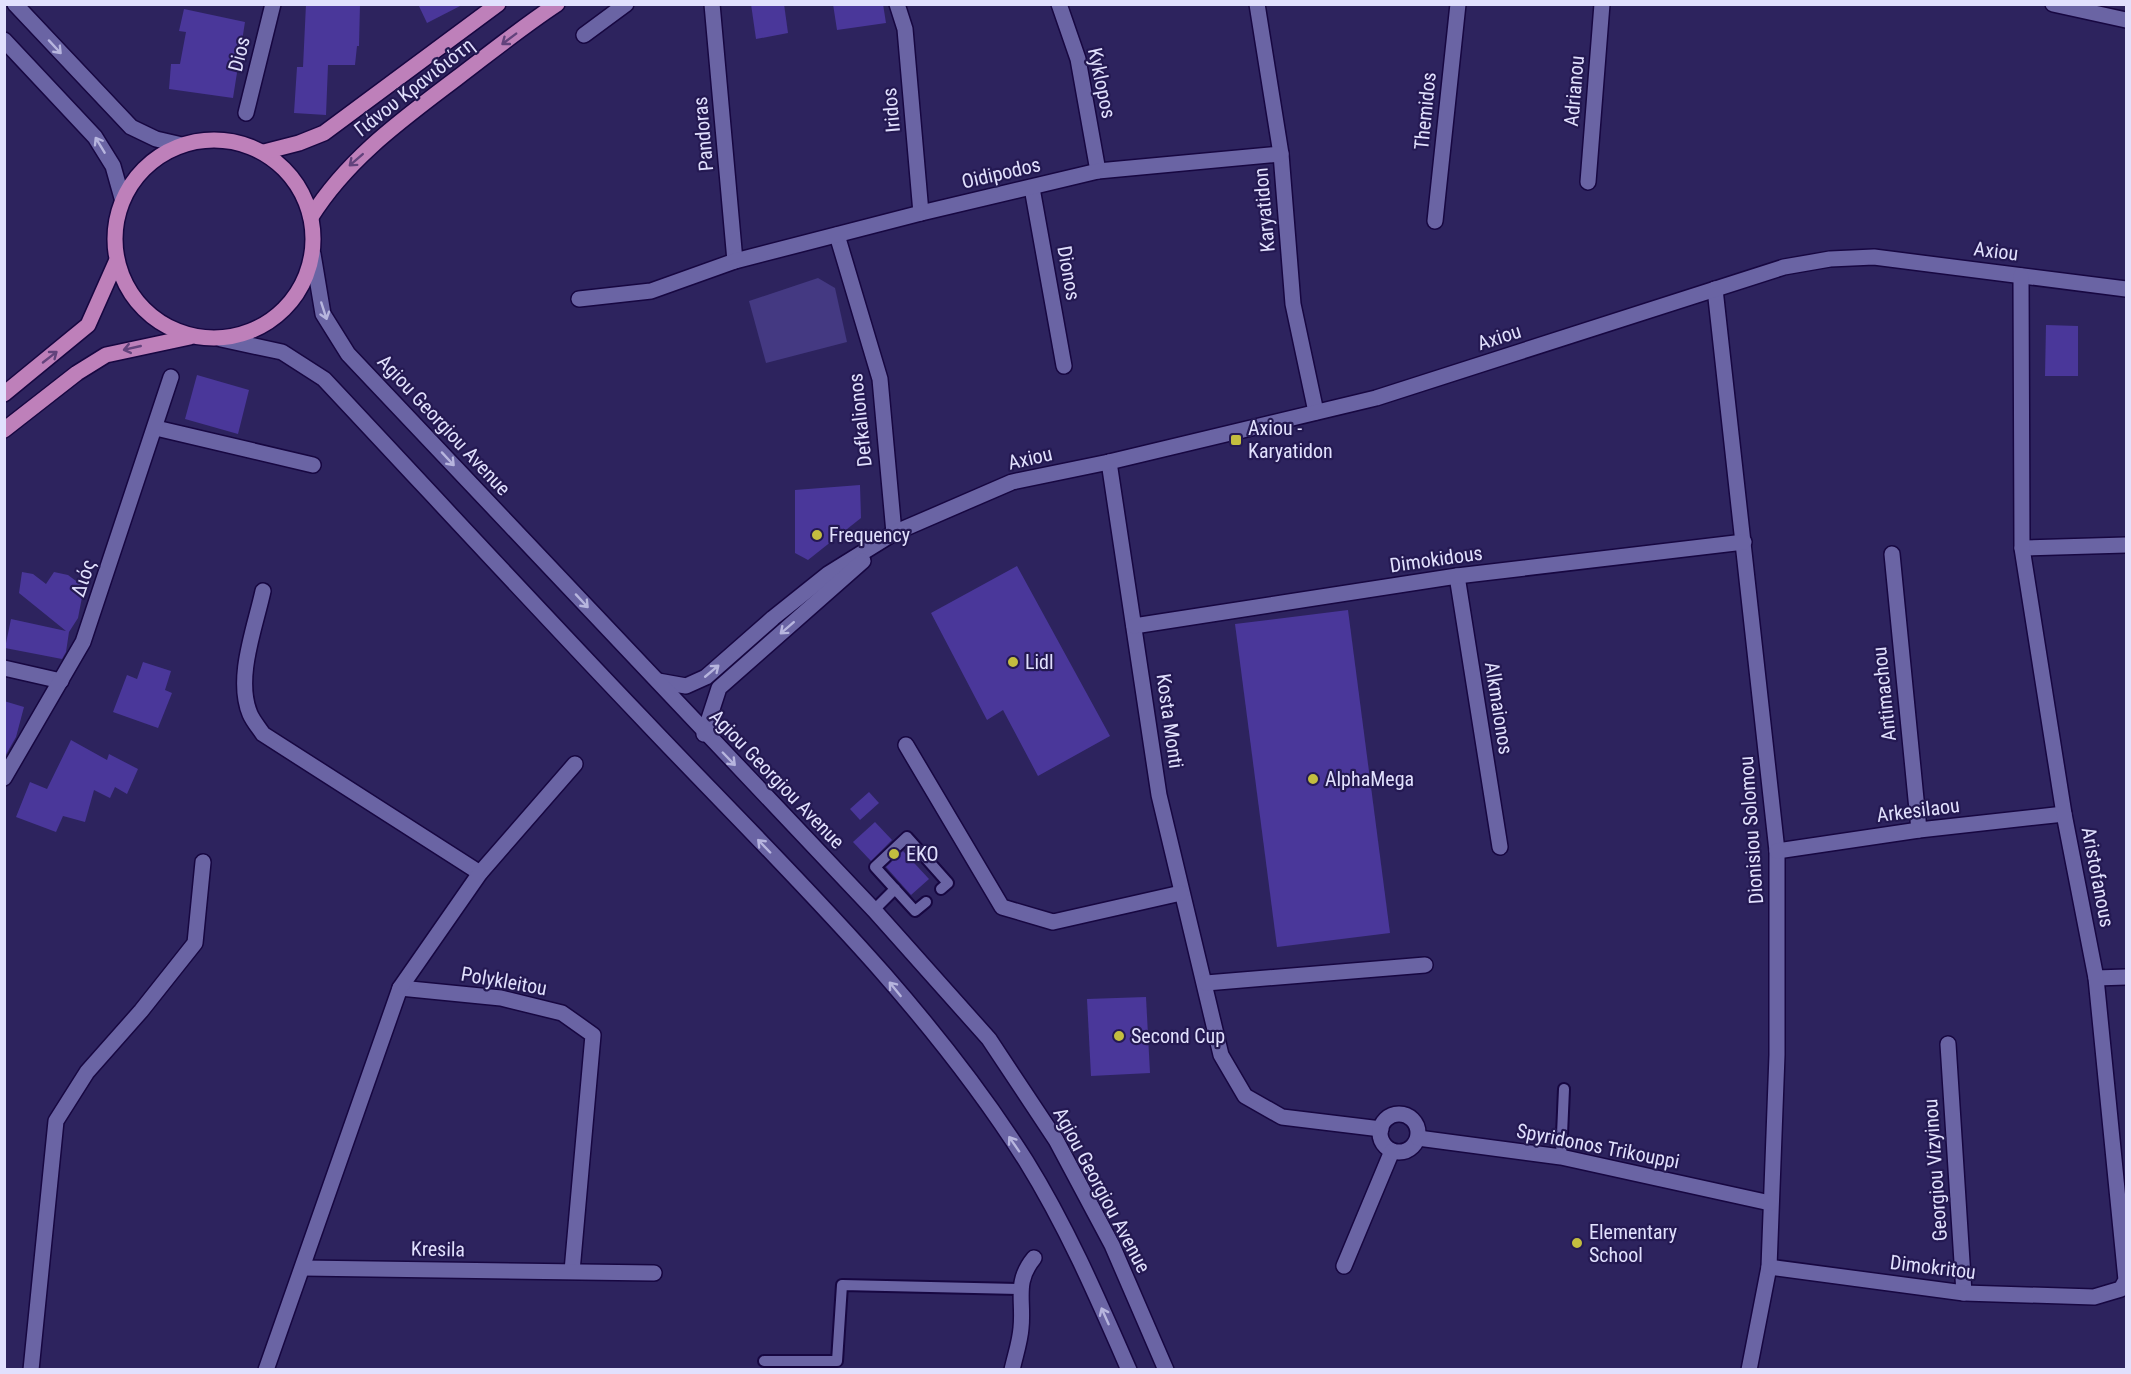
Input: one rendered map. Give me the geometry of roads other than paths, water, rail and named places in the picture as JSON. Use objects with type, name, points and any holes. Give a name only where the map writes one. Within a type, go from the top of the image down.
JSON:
[{"type":"main road","name":"Γιάνου Κρανιδιότη","points":[[264,152],[299,143],[324,133],[498,4]]},
{"type":"main road","name":"Γιάνου Κρανιδιότη","points":[[311,217],[346,168],[402,120],[556,4]]},
{"type":"main road","points":[[4,430],[77,373],[106,355],[190,337],[221,339],[254,331],[282,313],[302,286],[313,254],[311,217],[302,191],[285,169],[264,152],[233,141],[201,140],[182,145],[168,150],[141,170],[122,198],[114,230],[116,262],[126,288],[142,310],[165,326],[190,337]]},
{"type":"main road","points":[[4,394],[88,325],[116,262]]},
{"type":"street","points":[[15,4],[131,127],[156,139],[182,145]]},
{"type":"street","name":"Dios","points":[[246,113],[273,4]]},
{"type":"street","points":[[584,35],[626,4]]},
{"type":"street","name":"Pandoras","points":[[712,4],[735,261]]},
{"type":"street","name":"Iridos","points":[[897,4],[905,29],[921,213]]},
{"type":"street","name":"Kyklopos","points":[[1059,4],[1078,59],[1098,171]]},
{"type":"street","name":"Karyatidon","points":[[1257,4],[1281,154],[1293,304],[1316,412]]},
{"type":"street","name":"Themidos","points":[[1435,221],[1458,4]]},
{"type":"street","name":"Adrianou","points":[[1588,182],[1602,4]]},
{"type":"street","points":[[2053,4],[2127,20]]},
{"type":"street","points":[[4,40],[95,137],[112,166],[122,198]]},
{"type":"street","name":"Oidipodos","points":[[579,299],[651,291],[735,261],[921,213],[1098,171],[1281,154]]},
{"type":"street","name":"Dionos","points":[[1032,188],[1064,366]]},
{"type":"street","name":"Defkalionos","points":[[837,235],[880,379],[894,533]]},
{"type":"street","name":"Agiou Georgiou Avenue","points":[[313,254],[323,314],[348,354],[658,681],[704,734],[874,910],[989,1039],[1056,1140],[1112,1245],[1166,1370]]},
{"type":"street","name":"Axiou","points":[[658,681],[686,686],[706,677],[773,618],[828,574],[894,533],[1012,482],[1109,462],[1433,381],[1784,267],[1830,259],[1866,257],[2127,289]]},
{"type":"street","name":"Aristofanous","points":[[2021,276],[2022,548],[2064,814],[2096,978],[2126,1265],[2126,1280],[2121,1289],[2094,1297]]},
{"type":"street","name":"Dionisiou Solomou","points":[[1715,289],[1727,414],[1744,542],[1777,850],[1777,1055],[1769,1267],[1749,1370]]},
{"type":"street","points":[[221,339],[282,352],[324,379],[640,717],[848,931],[965,1075],[1026,1162],[1078,1258],[1129,1370]]},
{"type":"street","name":"Διός","points":[[4,778],[83,642],[156,428],[171,377]]},
{"type":"street","points":[[156,428],[313,465]]},
{"type":"street","name":"Kosta Monti","points":[[1109,462],[1159,795],[1181,893],[1206,983],[1221,1055],[1245,1096],[1282,1118],[1381,1129]]},
{"type":"street","name":"Axiou","points":[[704,734],[719,688],[894,533]]},
{"type":"street","name":"Dimokidous","points":[[1134,626],[1457,576],[1744,542]]},
{"type":"street","points":[[2022,548],[2127,545]]},
{"type":"street","name":"Antimachou","points":[[1892,554],[1919,830]]},
{"type":"street","name":"Alkmaionos","points":[[1457,576],[1500,847]]},
{"type":"street","points":[[263,591],[245,674],[246,697],[250,714],[263,734],[480,873]]},
{"type":"street","points":[[4,668],[61,681]]},
{"type":"street","points":[[906,745],[1002,907],[1053,922],[1181,893]]},
{"type":"street","points":[[266,1370],[400,988],[480,873],[574,764]]},
{"type":"street","name":"Arkesilaou","points":[[1777,850],[1919,830],[2064,814]]},
{"type":"street","points":[[31,1370],[56,1121],[87,1072],[141,1011],[195,943],[203,862]]},
{"type":"street","points":[[1206,983],[1425,965]]},
{"type":"street","points":[[2096,978],[2127,977]]},
{"type":"street","name":"Polykleitou","points":[[400,988],[501,998],[562,1013],[593,1035],[572,1271]]},
{"type":"street","name":"Georgiou Vizyinou","points":[[1948,1044],[1964,1293]]},
{"type":"street","points":[[1402,1114],[1413,1120],[1418,1138],[1411,1149],[1392,1151],[1383,1143],[1381,1129],[1390,1116],[1402,1114]]},
{"type":"street","name":"Spyridonos Trikouppi","points":[[1418,1138],[1561,1157],[1770,1203]]},
{"type":"street","points":[[1344,1266],[1392,1151]]},
{"type":"street","points":[[1012,1370],[1021,1328],[1020,1289],[1024,1269],[1034,1257]]},
{"type":"street","name":"Dimokritou","points":[[1769,1267],[1964,1293],[2094,1297]]},
{"type":"street","name":"Kresila","points":[[303,1268],[654,1272]]},
{"type":"lane","points":[[926,902],[915,911],[875,867],[907,837],[948,883],[941,889]]},
{"type":"lane","points":[[874,910],[895,889]]},
{"type":"lane","points":[[1561,1157],[1564,1089]]},
{"type":"lane","points":[[764,1361],[837,1361],[842,1285],[1020,1289]]},
{"type":"place","name":"Axiou - Karyatidon","points":[[1236,440]]},
{"type":"place","name":"Frequency","points":[[817,535]]},
{"type":"place","name":"Lidl","points":[[1013,662]]},
{"type":"place","name":"AlphaMega","points":[[1313,779]]},
{"type":"place","name":"EKO","points":[[894,854]]},
{"type":"place","name":"Second Cup","points":[[1119,1036]]},
{"type":"place","name":"Elementary School","points":[[1577,1243]]}]
